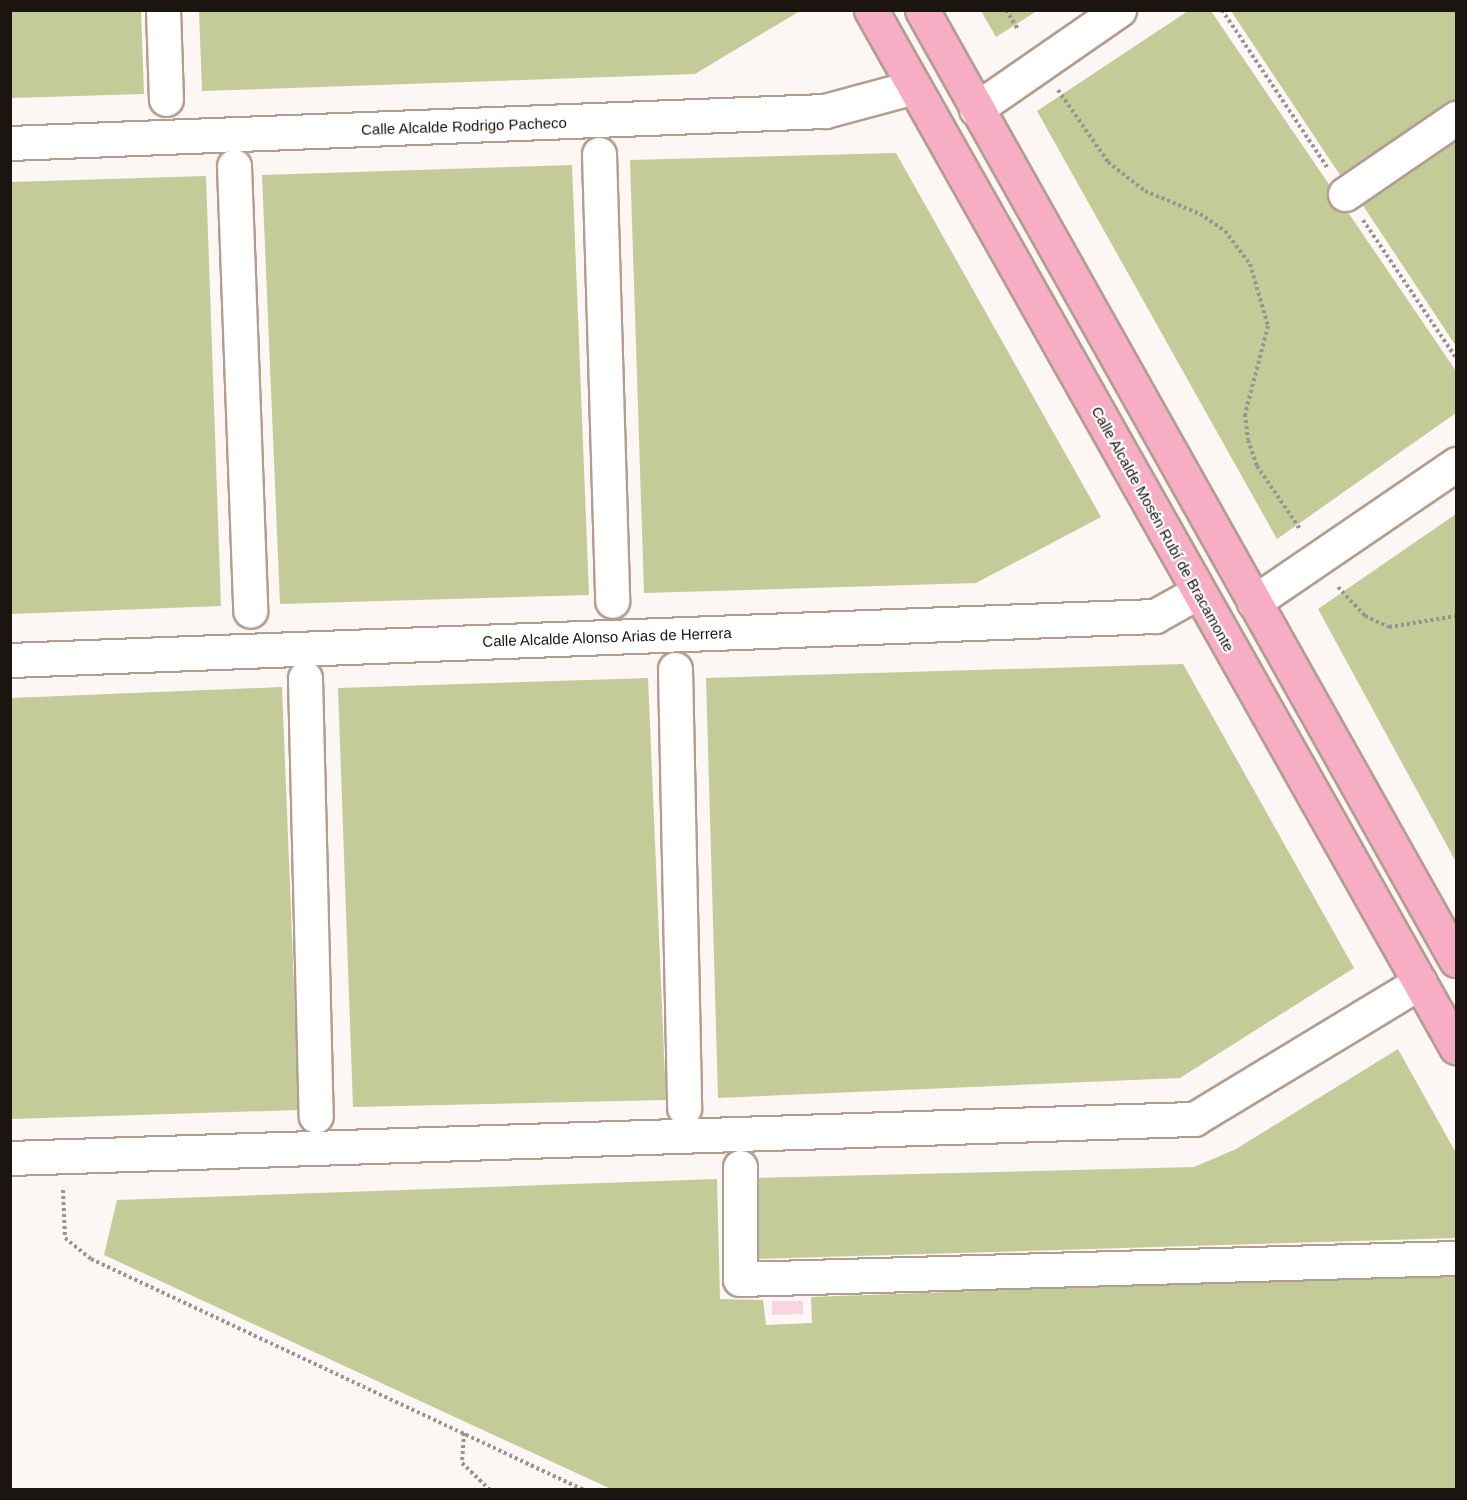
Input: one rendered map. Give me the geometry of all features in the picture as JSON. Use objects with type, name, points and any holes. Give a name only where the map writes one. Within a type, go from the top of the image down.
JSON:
[{"type":"main road","name":"Calle Alcalde Mosén Rubí de Bracamonte","points":[[871,10],[1456,1047]]},
{"type":"main road","points":[[922,10],[1456,960]]},
{"type":"street","points":[[163,10],[166,99]]},
{"type":"street","points":[[976,109],[1119,10]]},
{"type":"street","name":"Calle Alcalde Rodrigo Pacheco","points":[[10,143],[825,111],[914,87]]},
{"type":"street","points":[[1345,194],[1456,118]]},
{"type":"street","points":[[599,154],[612,601]]},
{"type":"street","points":[[234,166],[250,611]]},
{"type":"street","points":[[1254,602],[1456,464]]},
{"type":"street","name":"Calle Alcalde Alonso Arias de Herrera","points":[[10,660],[1155,616],[1198,592]]},
{"type":"street","points":[[675,669],[684,1108]]},
{"type":"street","points":[[305,678],[316,1116]]},
{"type":"street","points":[[10,1158],[1194,1119],[1420,982]]},
{"type":"street","points":[[740,1167],[740,1279],[1456,1258]]},
{"type":"path","points":[[1006,10],[1018,29]]},
{"type":"path","points":[[1058,89],[1108,162],[1145,191],[1200,214],[1225,231],[1250,264],[1268,326],[1245,414],[1248,440],[1257,465],[1300,529]]},
{"type":"path","points":[[1338,587],[1365,616],[1389,627],[1456,616]]},
{"type":"path","points":[[63,1190],[65,1238],[91,1259],[584,1490]]},
{"type":"path","points":[[464,1433],[462,1462],[490,1490]]},
{"type":"green space","points":[[199,10],[800,11],[695,74],[202,91]]},
{"type":"green space","points":[[10,11],[141,11],[144,94],[11,98]]},
{"type":"green space","points":[[981,11],[1037,11],[996,37]]},
{"type":"green space","points":[[1188,11],[1211,11],[1456,371],[1456,413],[1277,539],[1037,111]]},
{"type":"green space","points":[[1231,11],[1456,11],[1456,109],[1346,184]]},
{"type":"green space","points":[[1456,127],[1456,346],[1356,195]]},
{"type":"green space","points":[[896,153],[1101,517],[976,583],[644,593],[630,160]]},
{"type":"green space","points":[[572,165],[589,595],[280,604],[262,175]]},
{"type":"green space","points":[[206,176],[221,606],[11,614],[11,182]]},
{"type":"green space","points":[[1456,514],[1456,862],[1318,609]]},
{"type":"green space","points":[[1183,664],[1354,968],[1180,1078],[718,1098],[706,678]]},
{"type":"green space","points":[[648,678],[666,1100],[353,1107],[338,688]]},
{"type":"green space","points":[[282,687],[299,1110],[11,1119],[11,698]]},
{"type":"green space","points":[[1398,1049],[1456,1153],[1456,1238],[757,1259],[757,1178],[1194,1167],[1236,1149]]},
{"type":"green space","points":[[717,1179],[720,1299],[763,1300],[766,1325],[812,1323],[811,1297],[1456,1274],[1456,1489],[611,1489],[104,1255],[117,1200]]},
{"type":"building","points":[[772,1301],[803,1301],[803,1314],[772,1315]]}]
